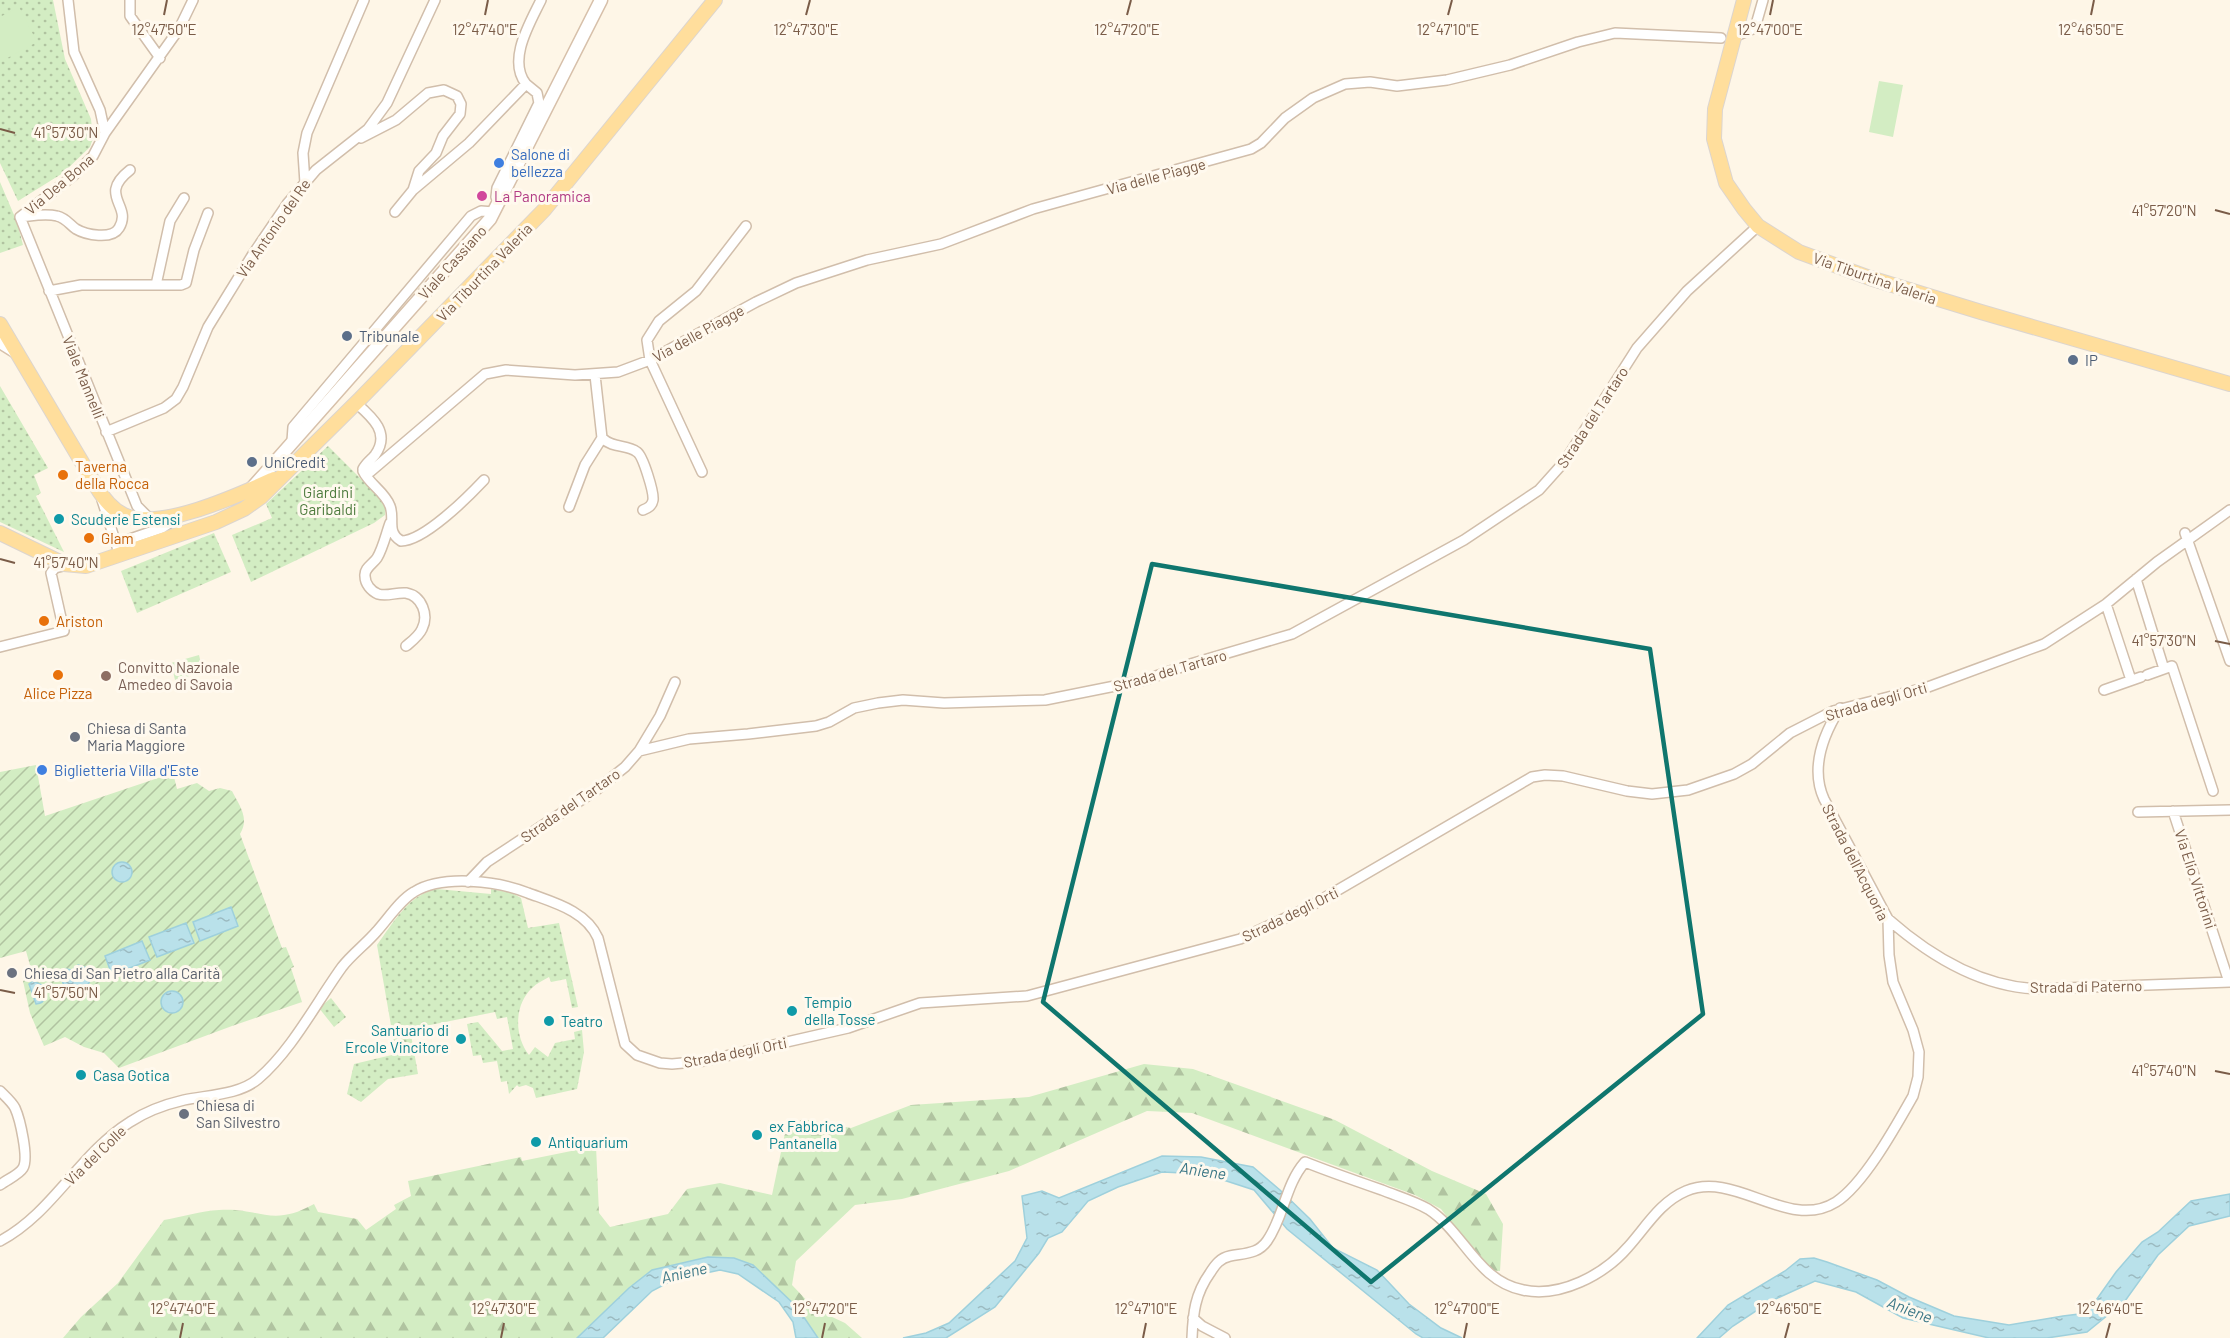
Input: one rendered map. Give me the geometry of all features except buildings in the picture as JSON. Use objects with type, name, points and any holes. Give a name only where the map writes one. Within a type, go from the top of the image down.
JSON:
[{"type":"main road","name":"Via Tiburtina Valeria","points":[[68,565],[86,566],[124,554],[222,520],[255,501],[358,401],[552,202],[715,0]]},
{"type":"main road","name":"Via Tiburtina Valeria","points":[[1744,0],[1715,109],[1714,140],[1726,183],[1758,226],[1799,252],[1869,278],[2230,384]]},
{"type":"main road","points":[[0,324],[99,492],[109,505],[151,520],[200,508],[284,474]]},
{"type":"main road","points":[[200,508],[222,520],[251,489]]},
{"type":"main road","points":[[0,533],[68,565]]},
{"type":"street","points":[[68,0],[74,52],[100,110],[105,133]]},
{"type":"street","points":[[130,0],[130,16],[160,58]]},
{"type":"street","name":"Via Dea Bona","points":[[21,217],[92,158],[105,133],[182,25],[193,0]]},
{"type":"street","points":[[305,183],[303,161],[306,137],[364,0]]},
{"type":"street","points":[[497,208],[497,188],[539,103],[537,93],[526,84],[520,74],[519,58],[527,31],[541,0]]},
{"type":"street","name":"Viale Cassiano","points":[[251,489],[484,226],[497,208],[601,0]]},
{"type":"street","points":[[1736,36],[1755,28],[1763,0]]},
{"type":"street","name":"Via Antonio del Re","points":[[106,432],[164,408],[176,399],[208,327],[253,254],[305,183],[322,164],[356,139],[376,120],[392,95],[433,3]]},
{"type":"street","name":"Via delle Piagge","points":[[363,471],[372,471],[485,374],[506,370],[595,375],[618,372],[650,360],[756,302],[796,283],[867,260],[941,244],[1033,209],[1251,149],[1261,143],[1305,103],[1338,86],[1370,82],[1397,86],[1447,81],[1510,65],[1578,42],[1615,33],[1721,38]]},
{"type":"street","points":[[395,212],[413,190],[469,143],[526,84]]},
{"type":"street","points":[[356,139],[376,132],[396,120],[428,93],[442,89],[455,94],[461,102],[460,114],[443,136],[436,153],[419,171],[413,190]]},
{"type":"street","points":[[21,217],[58,216],[79,230],[100,235],[114,233],[119,229],[121,223],[116,185],[118,180],[129,171]]},
{"type":"street","points":[[156,285],[170,221],[184,198]]},
{"type":"street","points":[[49,291],[81,285],[181,285],[186,283],[194,250],[208,213]]},
{"type":"street","name":"Viale Mannelli","points":[[21,217],[106,432],[133,514]]},
{"type":"street","points":[[702,472],[650,360],[647,344],[655,327],[696,291],[746,226]]},
{"type":"street","name":"Strada del Tartaro","points":[[468,882],[484,864],[595,791],[625,767],[639,751],[689,739],[748,735],[816,726],[829,722],[854,708],[878,703],[908,700],[966,703],[1045,700],[1140,681],[1292,634],[1464,540],[1539,490],[1565,461],[1637,348],[1687,291],[1758,226]]},
{"type":"street","points":[[0,342],[16,352]]},
{"type":"street","points":[[570,507],[585,465],[602,438],[595,375]]},
{"type":"street","points":[[358,401],[374,420],[381,434],[377,453],[364,466],[363,471],[389,504],[391,510],[390,523],[379,556],[364,576],[376,593],[407,594],[417,598],[421,603],[424,612],[423,626],[417,636],[406,646]]},
{"type":"street","points":[[602,438],[612,446],[633,450],[640,456],[653,497],[652,504],[643,510]]},
{"type":"street","points":[[390,523],[399,541],[414,539],[461,504],[484,480]]},
{"type":"street","points":[[99,492],[124,554]]},
{"type":"street","name":"Strada degli Orti","points":[[333,980],[346,962],[410,894],[434,883],[468,882],[513,887],[586,918],[598,938],[623,1040],[628,1048],[637,1055],[660,1063],[704,1061],[848,1028],[917,1004],[1027,996],[1240,939],[1307,908],[1529,778],[1545,775],[1563,776],[1647,794],[1688,790],[1741,771],[1794,730],[1840,708],[1925,688],[2028,651],[2055,638],[2106,604],[2186,537],[2230,510]]},
{"type":"street","points":[[124,554],[127,540],[162,528],[185,513]]},
{"type":"street","points":[[2186,537],[2226,640],[2230,661]]},
{"type":"street","points":[[0,647],[64,631],[51,573],[55,568],[68,565]]},
{"type":"street","points":[[2136,579],[2164,669]]},
{"type":"street","points":[[2106,604],[2139,677]]},
{"type":"street","points":[[2104,690],[2172,666],[2213,792]]},
{"type":"street","points":[[639,751],[660,716],[675,682]]},
{"type":"street","name":"Strada dell'Acquoria","points":[[1193,1318],[1199,1290],[1217,1263],[1229,1256],[1251,1253],[1260,1249],[1269,1238],[1291,1185],[1305,1162],[1426,1208],[1443,1221],[1468,1252],[1496,1280],[1508,1287],[1534,1292],[1563,1288],[1599,1271],[1622,1253],[1671,1199],[1693,1189],[1725,1188],[1800,1210],[1828,1206],[1848,1193],[1862,1178],[1910,1102],[1917,1083],[1919,1064],[1918,1047],[1913,1030],[1893,982],[1888,919],[1824,800],[1820,787],[1818,771],[1821,746],[1840,708]]},
{"type":"street","points":[[2138,812],[2230,810]]},
{"type":"street","name":"Via Elio Vittorini","points":[[2173,811],[2230,982]]},
{"type":"street","name":"Strada di Paterno","points":[[1888,919],[1911,938],[1948,962],[1980,977],[2006,985],[2038,989],[2230,982]]},
{"type":"street","name":"Via del Colle","points":[[0,1241],[33,1217],[89,1158],[131,1122],[177,1102],[231,1091],[257,1080],[280,1055],[333,980]]},
{"type":"street","points":[[0,1091],[13,1104],[23,1141],[23,1168],[0,1185]]},
{"type":"street","points":[[1192,1338],[1193,1318]]},
{"type":"street","points":[[1193,1318],[1204,1327],[1225,1338]]},
{"type":"highlighted area","points":[[1152,564],[1650,649],[1703,1014],[1371,1282],[1043,1002]]},
{"type":"green space","points":[[0,0],[53,0],[65,59],[91,119],[93,138],[90,147],[63,173],[18,201],[0,163]]},
{"type":"green space","points":[[19,7],[37,42],[0,62],[0,17]]},
{"type":"green space","points":[[1879,81],[1903,85],[1893,137],[1869,132]]},
{"type":"green space","points":[[0,182],[17,222],[23,245],[0,253]]},
{"type":"green space","points":[[0,386],[48,468],[34,475],[41,493],[36,496],[64,552],[0,522]]},
{"type":"green space","name":"Giardini Garibaldi","points":[[328,446],[385,503],[385,515],[374,523],[251,582],[232,535],[272,518],[266,504]]},
{"type":"green space","points":[[214,533],[231,572],[137,613],[121,571]]},
{"type":"green space","points":[[199,655],[203,672],[175,680],[171,663]]},
{"type":"green space","points":[[36,765],[45,816],[173,773],[177,789],[197,783],[209,791],[220,788],[232,791],[244,817],[240,834],[282,948],[286,947],[294,967],[291,968],[302,1002],[119,1068],[104,1053],[84,1047],[65,1037],[44,1046],[30,1013],[23,981],[33,976],[26,951],[0,958],[0,772]]},
{"type":"green space","points":[[437,889],[491,894],[491,889],[512,893],[521,898],[528,928],[559,923],[578,1007],[572,1008],[566,979],[551,982],[549,977],[534,986],[526,995],[518,1021],[521,1039],[529,1055],[535,1047],[548,1057],[555,1043],[575,1039],[574,1032],[582,1030],[584,1052],[577,1089],[536,1098],[533,1088],[517,1085],[509,1094],[507,1081],[501,1082],[497,1061],[483,1063],[481,1055],[473,1056],[467,1024],[478,1022],[502,1051],[513,1049],[507,1017],[497,1019],[495,1012],[410,1029],[418,1074],[388,1079],[361,1102],[347,1094],[354,1064],[396,1054],[377,945],[410,903],[427,892]]},
{"type":"green space","points":[[331,998],[346,1017],[334,1027],[319,1008]]},
{"type":"green space","points":[[1144,1064],[1193,1069],[1335,1120],[1432,1171],[1486,1194],[1503,1224],[1500,1271],[1488,1271],[1441,1209],[1415,1195],[1192,1113],[1147,1111],[1009,1171],[902,1199],[855,1205],[796,1261],[792,1285],[815,1309],[845,1323],[862,1338],[818,1338],[797,1307],[753,1265],[734,1258],[708,1257],[681,1265],[629,1288],[577,1338],[63,1338],[81,1317],[118,1283],[164,1220],[219,1210],[276,1216],[287,1215],[314,1204],[318,1212],[357,1219],[366,1230],[396,1209],[394,1205],[411,1196],[408,1181],[521,1157],[522,1161],[596,1146],[599,1213],[610,1227],[668,1214],[687,1189],[720,1183],[772,1195],[786,1128],[803,1119],[851,1128],[911,1105],[1029,1097]]},
{"type":"water","points":[[122,862],[129,865],[132,872],[129,879],[122,882],[115,879],[112,872],[115,865]]},
{"type":"water","points":[[231,907],[238,926],[200,941],[193,922]]},
{"type":"water","points":[[186,923],[194,943],[157,957],[149,937]]},
{"type":"water","points":[[142,941],[150,960],[112,975],[105,956]]},
{"type":"water","points":[[78,965],[88,968],[92,978],[87,986],[82,988],[78,986],[75,990],[65,989],[60,974]]},
{"type":"water","points":[[33,981],[42,985],[45,997],[42,1002],[36,1004],[29,984]]},
{"type":"water","points":[[172,991],[180,994],[183,1002],[180,1010],[172,1013],[164,1010],[161,1002],[164,994]]},
{"type":"water","name":"Aniene","points":[[1162,1156],[1201,1157],[1253,1167],[1310,1219],[1333,1248],[1377,1270],[1409,1304],[1441,1328],[1462,1338],[1423,1338],[1416,1334],[1287,1229],[1254,1190],[1205,1174],[1162,1172],[1118,1187],[1088,1201],[1062,1232],[1048,1238],[1039,1253],[995,1307],[946,1338],[903,1338],[926,1333],[949,1323],[1015,1261],[1027,1238],[1022,1196],[1042,1191],[1059,1198]]},
{"type":"water","name":"Aniene","points":[[2230,1194],[2230,1216],[2189,1226],[2158,1255],[2125,1301],[2087,1332],[2047,1338],[1989,1338],[1903,1318],[1856,1292],[1815,1281],[1771,1301],[1719,1338],[1697,1338],[1728,1305],[1785,1271],[1800,1259],[1814,1258],[1877,1280],[1909,1297],[1954,1316],[2009,1325],[2087,1313],[2116,1272],[2142,1242],[2158,1232],[2191,1201]]},
{"type":"water","name":"Aniene","points":[[708,1257],[734,1258],[753,1265],[797,1307],[818,1338],[796,1338],[793,1322],[779,1302],[738,1274],[720,1270],[673,1280],[652,1291],[603,1338],[577,1338],[629,1288],[652,1270]]},
{"type":"place","name":"Salone di bellezza","points":[[499,163]]},
{"type":"place","name":"La Panoramica","points":[[482,196]]},
{"type":"place","name":"Tribunale","points":[[347,336]]},
{"type":"place","name":"IP","points":[[2073,360]]},
{"type":"place","name":"UniCredit","points":[[252,462]]},
{"type":"place","name":"Taverna della Rocca","points":[[63,475]]},
{"type":"place","name":"Scuderie Estensi","points":[[59,519]]},
{"type":"place","name":"Glam","points":[[89,538]]},
{"type":"place","name":"Ariston","points":[[44,621]]},
{"type":"place","name":"Alice Pizza","points":[[58,675]]},
{"type":"place","name":"Convitto Nazionale Amedeo di Savoia","points":[[106,676]]},
{"type":"place","name":"Chiesa di Santa Maria Maggiore","points":[[75,737]]},
{"type":"place","name":"Biglietteria Villa d'Este","points":[[42,770]]},
{"type":"place","name":"Chiesa di San Pietro alla Carità","points":[[12,973]]},
{"type":"place","name":"Tempio della Tosse","points":[[792,1011]]},
{"type":"place","name":"Teatro","points":[[549,1021]]},
{"type":"place","name":"Santuario di Ercole Vincitore","points":[[461,1039]]},
{"type":"place","name":"Casa Gotica","points":[[81,1075]]},
{"type":"place","name":"Chiesa di San Silvestro","points":[[184,1114]]},
{"type":"place","name":"ex Fabbrica Pantanella","points":[[757,1135]]},
{"type":"place","name":"Antiquarium","points":[[536,1142]]}]
